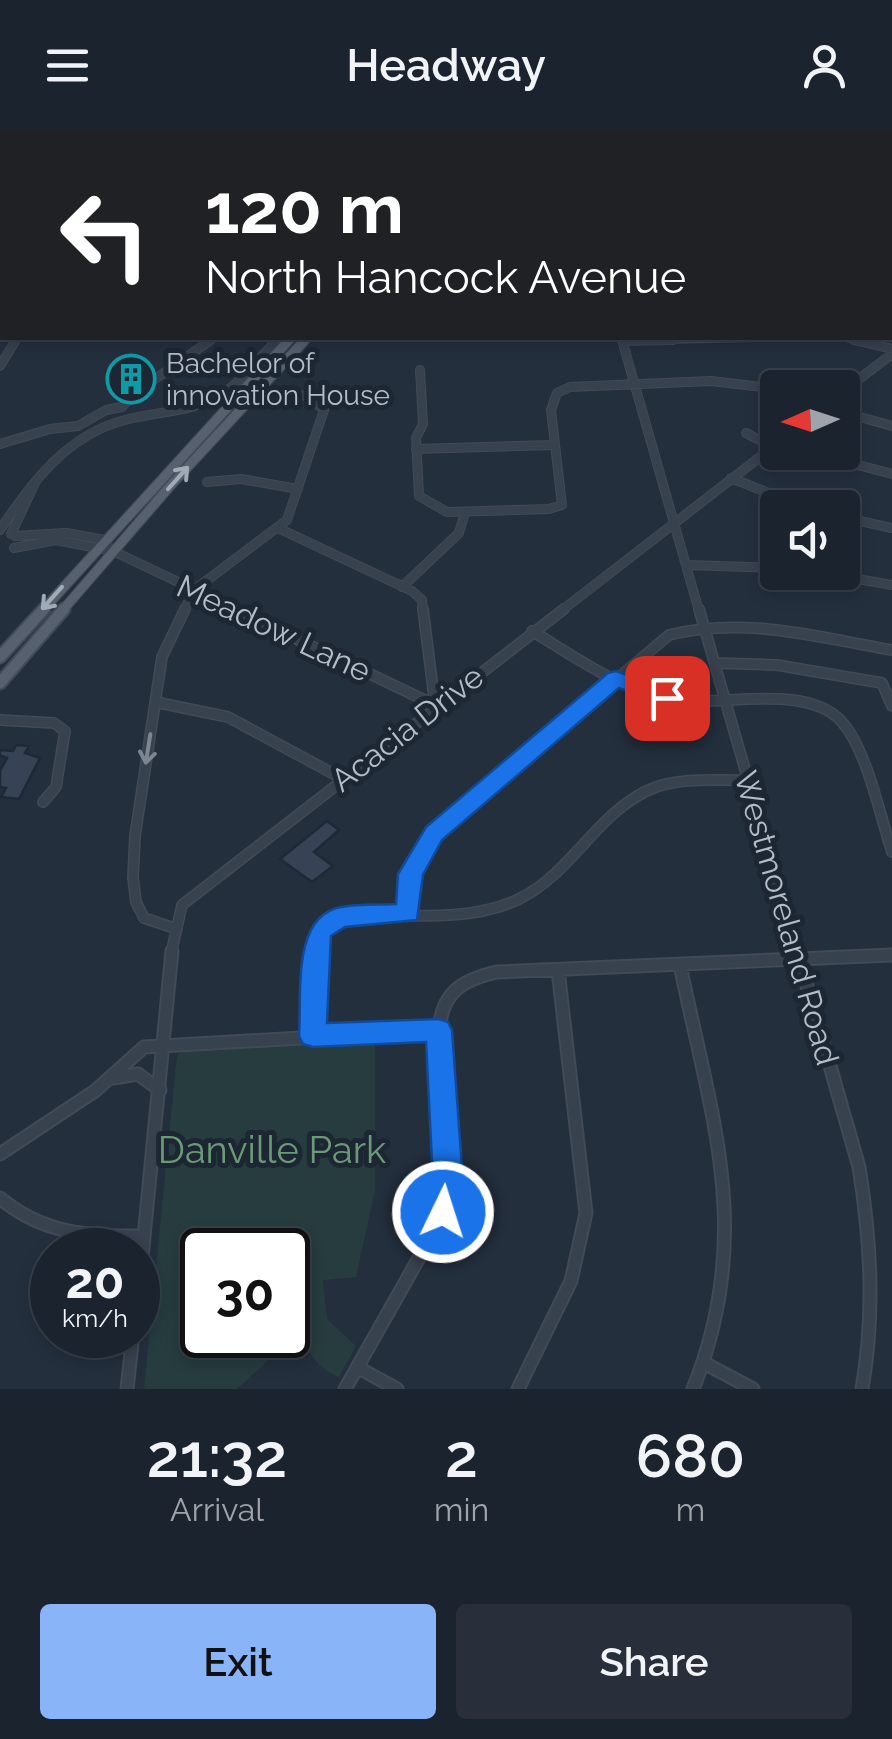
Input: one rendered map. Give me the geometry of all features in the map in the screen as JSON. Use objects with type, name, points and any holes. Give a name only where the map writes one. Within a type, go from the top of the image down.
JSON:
[{"type":"main road","points":[[0,657],[289,340]]},
{"type":"main road","points":[[0,683],[113,551],[305,340]]},
{"type":"street","points":[[0,342],[16,340]]},
{"type":"street","points":[[0,366],[16,340]]},
{"type":"street","points":[[0,444],[46,429],[78,426],[106,410],[122,407],[211,340]]},
{"type":"street","points":[[35,484],[29,486],[0,531],[13,535],[35,484],[65,451],[129,418],[190,407],[218,397],[277,340]]},
{"type":"street","name":"Westmoreland Road","points":[[622,340],[858,1167],[870,1235],[873,1302],[862,1389]]},
{"type":"street","points":[[853,340],[892,352]]},
{"type":"street","points":[[860,378],[892,352]]},
{"type":"street","points":[[420,370],[423,424],[416,438],[419,496],[440,510],[465,512],[549,509],[562,505],[550,410],[557,393],[578,385],[634,383],[731,382],[760,387]]},
{"type":"street","points":[[145,1228],[174,928],[144,918],[136,902],[133,878],[135,836],[162,657],[194,590],[280,529],[298,489],[324,410],[308,396],[278,394]]},
{"type":"street","points":[[122,407],[129,418]]},
{"type":"street","points":[[860,417],[892,426]]},
{"type":"street","points":[[746,433],[760,439]]},
{"type":"street","points":[[416,449],[553,445]]},
{"type":"street","name":"Acacia Drive","points":[[174,928],[177,913],[188,898],[760,456]]},
{"type":"street","points":[[860,466],[892,474]]},
{"type":"street","points":[[207,482],[232,478],[298,489]]},
{"type":"street","points":[[731,478],[761,490]]},
{"type":"street","points":[[402,586],[459,533],[465,512]]},
{"type":"street","points":[[860,522],[892,528]]},
{"type":"street","points":[[280,529],[418,595],[424,604],[435,705]]},
{"type":"street","name":"Meadow Lane","points":[[100,544],[56,540],[10,551],[13,535],[66,533],[100,544],[435,705]]},
{"type":"street","points":[[653,538],[671,537],[680,544]]},
{"type":"street","points":[[686,566],[760,568]]},
{"type":"street","points":[[860,579],[892,585]]},
{"type":"street","points":[[408,913],[410,874],[434,833],[669,635],[706,629],[780,630],[892,650]]},
{"type":"street","points":[[532,631],[616,678],[667,698],[799,703],[836,717],[848,730],[892,852]]},
{"type":"street","points":[[715,663],[791,666],[882,683],[892,706]]},
{"type":"street","points":[[155,702],[228,718],[343,778]]},
{"type":"street","points":[[0,720],[54,723],[65,731],[56,788],[43,802]]},
{"type":"street","points":[[313,1036],[315,944],[324,926],[352,915],[484,910],[508,904],[538,888],[645,792],[674,783],[748,780]]},
{"type":"street","points":[[345,1389],[437,1226],[447,1197],[439,1008],[462,983],[497,972],[892,955]]},
{"type":"street","points":[[680,965],[717,1154],[726,1229],[720,1309],[693,1389]]},
{"type":"street","points":[[518,1389],[571,1280],[586,1213],[558,970]]},
{"type":"street","points":[[1,1151],[110,1079],[144,1047],[439,1030]]},
{"type":"street","points":[[110,1079],[138,1074],[160,1090]]},
{"type":"street","points":[[0,1198],[20,1214],[50,1228]]},
{"type":"street","points":[[127,1389],[130,1358]]},
{"type":"street","points":[[704,1363],[752,1389]]},
{"type":"street","points":[[357,1367],[397,1389]]},
{"type":"green space","name":"Danville Park","points":[[375,1041],[375,1190],[356,1277],[323,1280],[327,1319],[356,1346],[339,1377],[326,1370],[310,1352],[310,1228],[180,1228],[180,1358],[271,1358],[237,1389],[144,1389],[147,1358],[160,1358],[160,1228],[177,1055],[185,1050]]},
{"type":"building","points":[[16,745],[29,746],[25,753],[40,758],[19,799],[1,797],[6,788],[0,787],[0,771],[7,758],[0,755],[0,750],[13,751]]},
{"type":"building","points":[[327,821],[339,830],[314,852],[333,866],[312,882],[280,859]]},
{"type":"place","name":"Bachelor of innovation House","points":[[131,379]]},
{"type":"route","points":[[443,1212],[448,1182],[439,1030],[313,1036],[315,944],[319,934],[324,926],[341,917],[408,913],[410,874],[426,842],[616,678],[667,698]]}]
